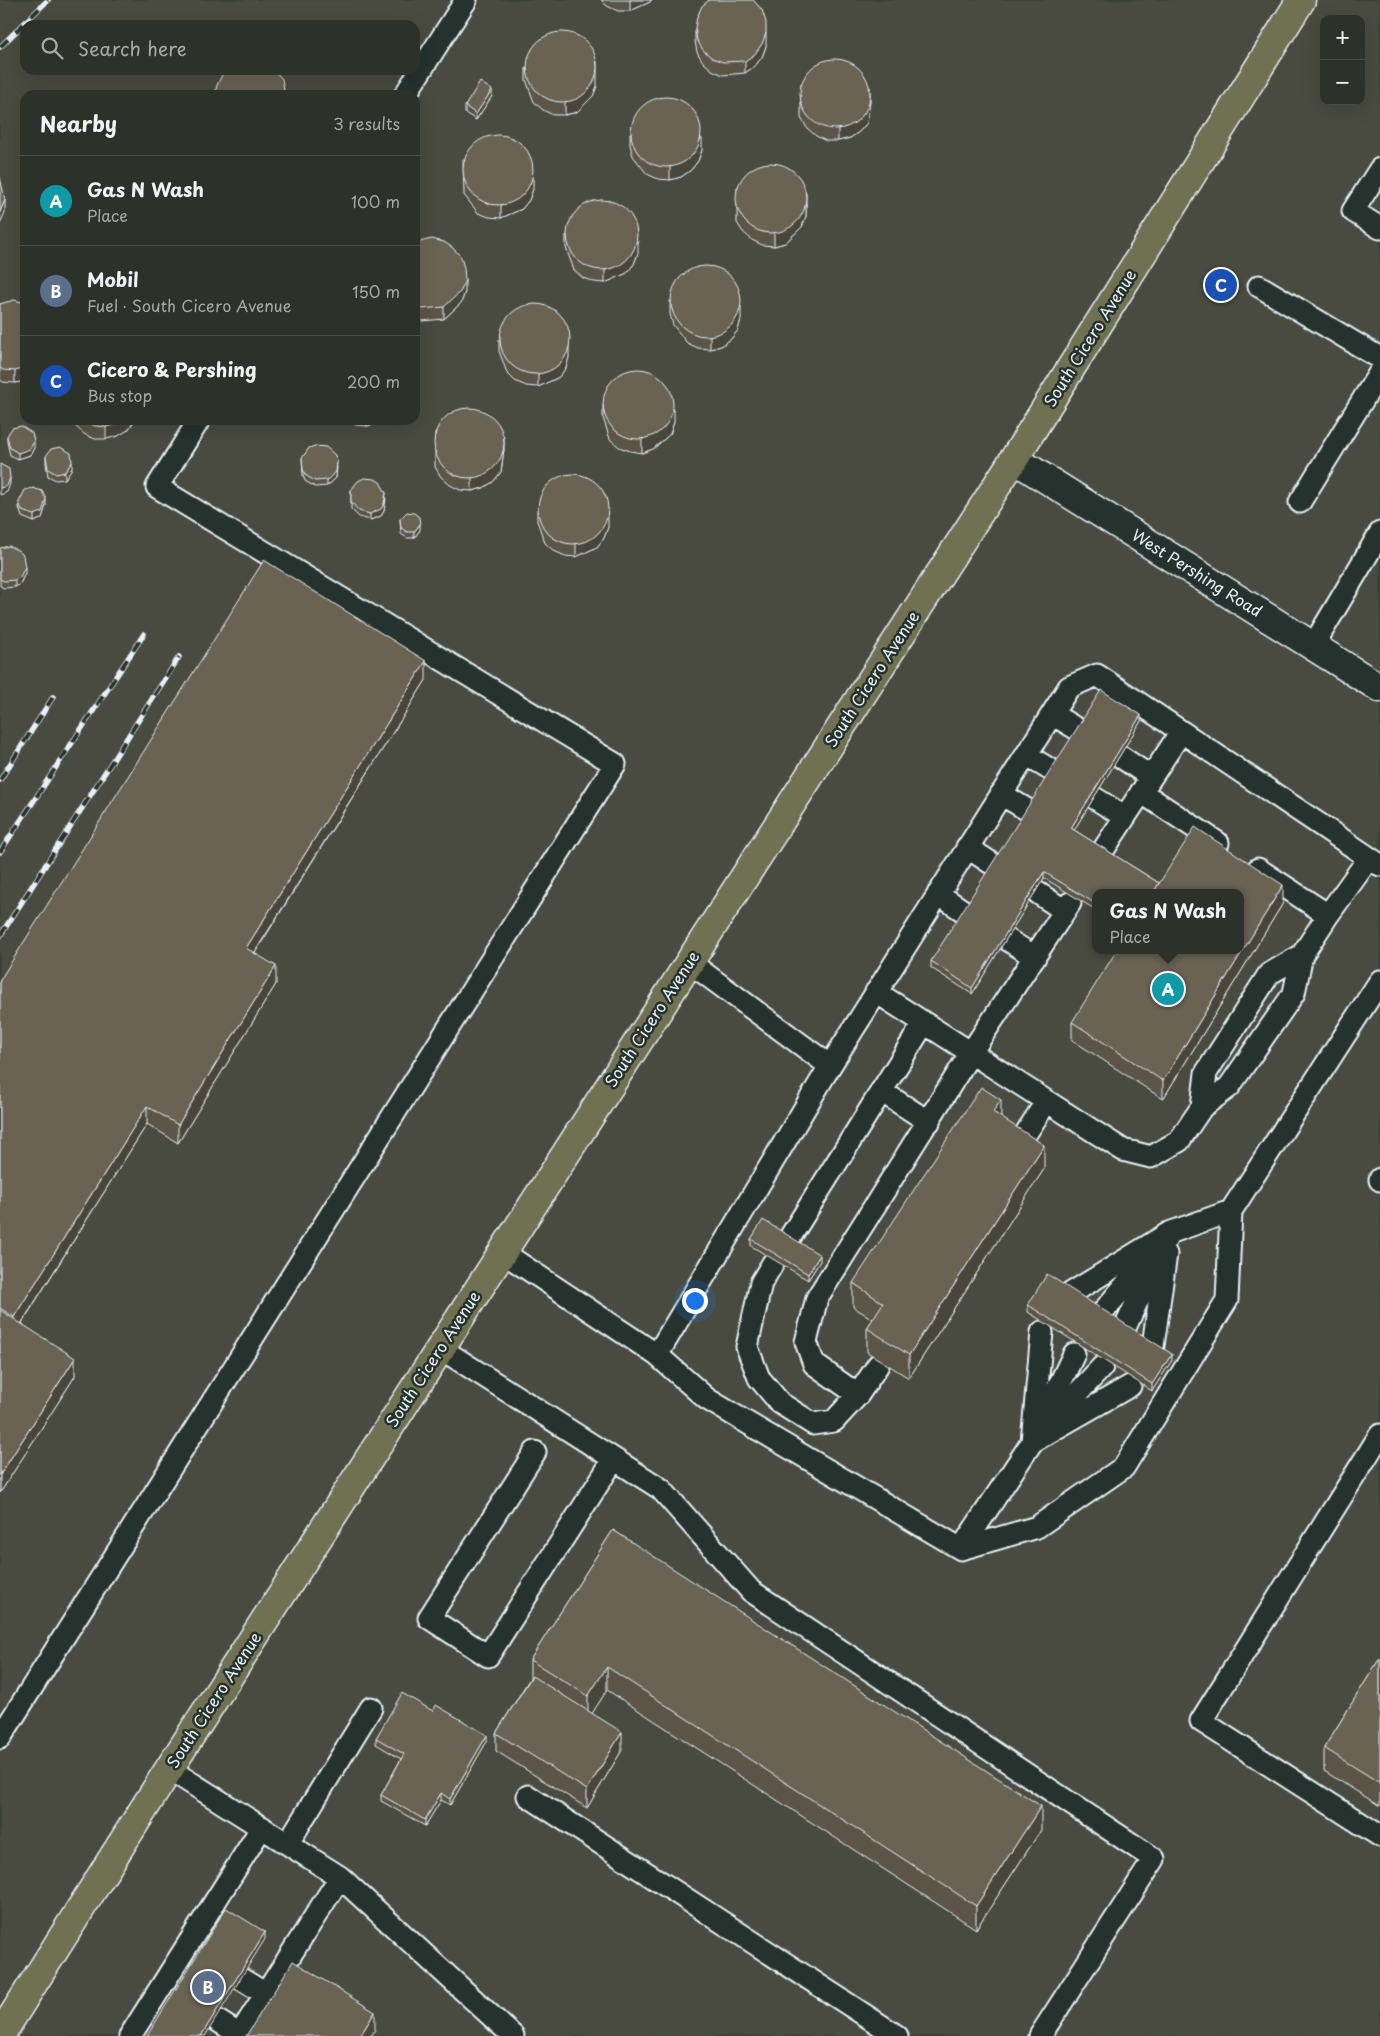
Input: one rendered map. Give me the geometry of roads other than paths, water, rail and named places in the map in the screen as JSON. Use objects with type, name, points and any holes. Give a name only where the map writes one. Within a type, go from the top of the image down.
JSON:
[{"type":"main road","name":"South Cicero Avenue","points":[[0,2036],[440,1348],[1014,459],[1301,0]]},
{"type":"main road","name":"West Pershing Road","points":[[1014,459],[1380,688]]},
{"type":"lane","points":[[420,72],[466,0]]},
{"type":"lane","points":[[408,90],[418,75]]},
{"type":"lane","points":[[1380,169],[1353,211],[1380,228]]},
{"type":"lane","points":[[1259,286],[1380,358]]},
{"type":"lane","points":[[1300,502],[1380,372]]},
{"type":"lane","points":[[0,1738],[615,764],[157,486],[196,425]]},
{"type":"lane","points":[[1313,646],[1380,533]]},
{"type":"lane","points":[[657,1356],[830,1066],[876,992],[938,894],[967,847],[1069,687],[1097,675],[1374,862],[1328,915],[1302,955],[1294,993],[1229,1087],[1202,1107],[1179,1141],[1151,1157],[1123,1150],[970,1054],[876,992]]},
{"type":"lane","points":[[1052,714],[1077,729]]},
{"type":"lane","points":[[1092,855],[1125,817],[1180,732]]},
{"type":"lane","points":[[1026,754],[1052,770]]},
{"type":"lane","points":[[1121,757],[1146,784],[1328,915]]},
{"type":"lane","points":[[1001,794],[1026,809]]},
{"type":"lane","points":[[1093,797],[1125,817]]},
{"type":"lane","points":[[967,847],[994,865]]},
{"type":"lane","points":[[858,1395],[814,1364],[806,1342],[818,1298],[970,1054],[1067,907],[1038,893]]},
{"type":"lane","points":[[938,894],[965,912]]},
{"type":"lane","points":[[1008,940],[1035,957]]},
{"type":"lane","points":[[1202,1107],[1206,1073],[1269,974],[1302,955]]},
{"type":"lane","points":[[689,962],[830,1066]]},
{"type":"lane","points":[[502,1252],[657,1356],[707,1398],[961,1549],[1037,1527],[1124,1467],[1227,1300],[1231,1211],[1380,982]]},
{"type":"lane","points":[[787,1242],[924,1023]]},
{"type":"lane","points":[[881,1091],[929,1122]]},
{"type":"lane","points":[[1014,1152],[1046,1102]]},
{"type":"lane","points":[[1065,1297],[1169,1233],[1231,1211]]},
{"type":"lane","points":[[1097,1319],[1169,1233]]},
{"type":"lane","points":[[1122,1334],[1169,1233]]},
{"type":"lane","points":[[1152,1353],[1169,1233]]},
{"type":"lane","points":[[773,1263],[761,1283],[747,1346],[758,1378],[780,1403],[813,1424],[834,1421],[858,1395],[878,1365]]},
{"type":"lane","points":[[1032,1442],[1042,1332]]},
{"type":"lane","points":[[440,1348],[661,1489],[751,1591],[1154,1859],[1040,2036]]},
{"type":"lane","points":[[961,1549],[1032,1442],[1074,1354]]},
{"type":"lane","points":[[1032,1442],[1102,1367]]},
{"type":"lane","points":[[1032,1442],[1130,1386]]},
{"type":"lane","points":[[1380,1435],[1201,1721],[1380,1836]]},
{"type":"lane","points":[[535,1452],[428,1618],[488,1656],[614,1459]]},
{"type":"lane","points":[[288,1843],[370,1708]]},
{"type":"lane","points":[[170,1769],[340,1877],[492,2029],[513,2036]]},
{"type":"lane","points":[[528,1796],[897,2036]]},
{"type":"lane","points":[[135,2034],[171,1990],[262,1827]]},
{"type":"lane","points":[[215,2019],[240,2035],[340,1877]]},
{"type":"lane","points":[[238,1977],[266,1994]]},
{"type":"railway","points":[[28,20],[48,0]]},
{"type":"railway","points":[[0,47],[20,27]]},
{"type":"railway","points":[[0,852],[144,634]]},
{"type":"railway","points":[[0,936],[179,657]]},
{"type":"railway","points":[[0,780],[53,697]]},
{"type":"place","name":"Cicero & Pershing","points":[[1221,285]]},
{"type":"place","name":"Gas N Wash","points":[[1168,989]]},
{"type":"place","name":"Mobil","points":[[208,1987]]}]
